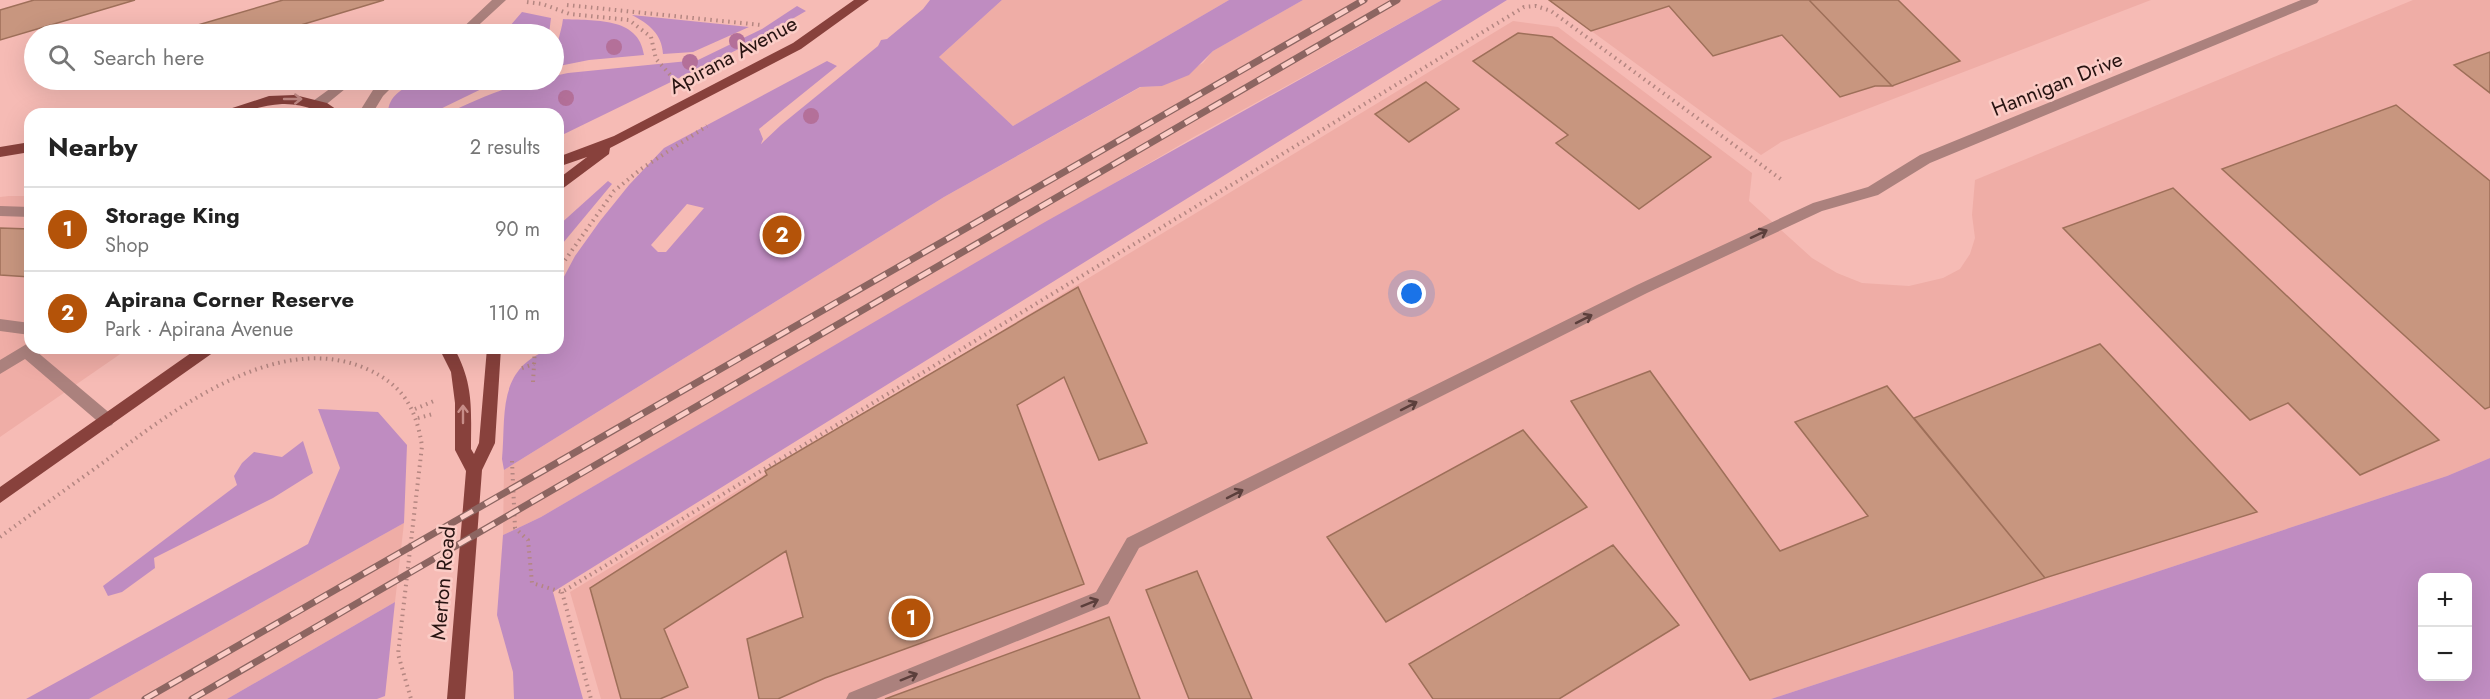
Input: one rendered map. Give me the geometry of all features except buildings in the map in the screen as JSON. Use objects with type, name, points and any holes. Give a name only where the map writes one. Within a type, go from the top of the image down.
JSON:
[{"type":"main road","name":"Apirana Avenue","points":[[564,160],[619,139],[797,46],[863,0]]},
{"type":"main road","points":[[249,108],[281,99],[308,99],[314,108]]},
{"type":"main road","name":"Apirana Avenue","points":[[564,182],[619,139]]},
{"type":"main road","points":[[0,152],[24,148]]},
{"type":"main road","points":[[0,496],[200,354]]},
{"type":"main road","name":"Merton Road","points":[[450,354],[459,371],[463,403],[463,450],[474,470]]},
{"type":"main road","name":"Merton Road","points":[[456,699],[474,470],[487,443],[494,354]]},
{"type":"street","points":[[473,24],[500,0]]},
{"type":"street","name":"Hannigan Drive","points":[[855,699],[1102,598],[1133,543],[1642,289],[1818,207],[1873,191],[1925,159],[2313,0]]},
{"type":"street","points":[[316,108],[338,90]]},
{"type":"street","points":[[369,108],[381,90]]},
{"type":"street","points":[[0,211],[24,212]]},
{"type":"street","points":[[0,325],[24,328]]},
{"type":"street","points":[[0,368],[24,352]]},
{"type":"street","points":[[34,354],[107,420]]},
{"type":"path","points":[[548,0],[548,6]]},
{"type":"path","points":[[528,2],[570,14],[629,20],[651,37],[656,58],[676,82]]},
{"type":"path","points":[[567,5],[761,25]]},
{"type":"path","points":[[508,453],[514,467],[515,528],[528,540],[532,583],[562,592],[1524,7],[1536,6],[1551,11],[1782,180]]},
{"type":"path","points":[[564,261],[607,200],[641,169]]},
{"type":"path","points":[[533,382],[535,354]]},
{"type":"path","points":[[0,537],[190,401],[224,381],[263,365],[310,360],[331,360],[360,365],[404,392],[418,418],[422,446],[398,654],[411,699]]},
{"type":"path","points":[[415,409],[439,398]]},
{"type":"path","points":[[418,418],[440,412]]},
{"type":"path","points":[[562,592],[591,699]]},
{"type":"shaded area","points":[[930,0],[1002,0],[939,57],[1013,126],[1229,0],[1303,0],[1213,51],[1189,75],[1162,86],[1140,87],[944,197],[504,470],[502,459],[505,412],[511,384],[528,361],[540,354],[564,354],[564,277],[575,256],[629,185],[664,148],[827,61],[837,66],[759,129],[763,139],[761,144],[878,46],[881,40],[887,39],[923,9]],"holes":[[[687,204],[704,208],[666,252],[658,252],[651,245]]]},
{"type":"shaded area","points":[[1002,0],[1229,0],[1013,126],[939,57]]},
{"type":"shaded area","points":[[1303,0],[1442,0],[1192,138],[541,517],[503,535],[504,470],[944,197],[1141,87],[1162,86],[1203,63],[1213,51]]},
{"type":"shaded area","points":[[1442,0],[1507,0],[553,592],[583,699],[514,699],[513,672],[497,615],[503,535],[541,517],[1045,222]]},
{"type":"shaded area","points":[[1549,0],[2151,0],[1781,142],[1761,155]]},
{"type":"shaded area","points":[[2413,0],[2490,0],[2490,458],[2447,476],[1771,699],[601,699],[570,592],[1513,21],[1558,27],[1752,173],[1749,201],[1812,258],[1837,273],[1862,283],[1909,286],[1943,278],[1960,269],[1970,254],[1975,238],[1972,215],[1975,180]]},
{"type":"shaded area","points":[[797,6],[806,11],[751,43],[564,134],[564,108],[458,108],[502,90],[564,90],[564,74],[568,73],[698,60],[762,29]]},
{"type":"shaded area","points":[[522,12],[551,18],[550,24],[512,24]]},
{"type":"shaded area","points":[[632,15],[749,27],[693,52],[663,54],[654,30]]},
{"type":"shaded area","points":[[563,19],[600,21],[624,27],[640,42],[644,55],[589,60],[564,65],[564,24]]},
{"type":"shaded area","points":[[402,90],[479,90],[442,108],[389,108],[394,97]]},
{"type":"shaded area","points":[[608,181],[612,184],[564,242],[564,221]]},
{"type":"shaded area","points":[[24,196],[24,354],[120,354],[0,437],[0,197]]},
{"type":"shaded area","points":[[318,409],[378,412],[407,445],[404,523],[89,699],[26,699],[308,544],[340,468]]},
{"type":"shaded area","points":[[303,441],[313,473],[273,498],[154,558],[155,568],[122,592],[108,596],[103,586],[237,485],[234,476],[242,463],[254,452],[282,457]]},
{"type":"shaded area","points":[[2490,458],[2490,699],[1771,699],[2447,476]]},
{"type":"shaded area","points":[[404,523],[395,602],[227,699],[89,699]]},
{"type":"shaded area","points":[[395,602],[385,696],[377,699],[227,699]]},
{"type":"railway","points":[[145,699],[1364,0]]},
{"type":"railway","points":[[192,699],[1397,0]]},
{"type":"place","name":"Apirana Corner Reserve","points":[[782,235]]},
{"type":"place","name":"Storage King","points":[[911,618]]}]
